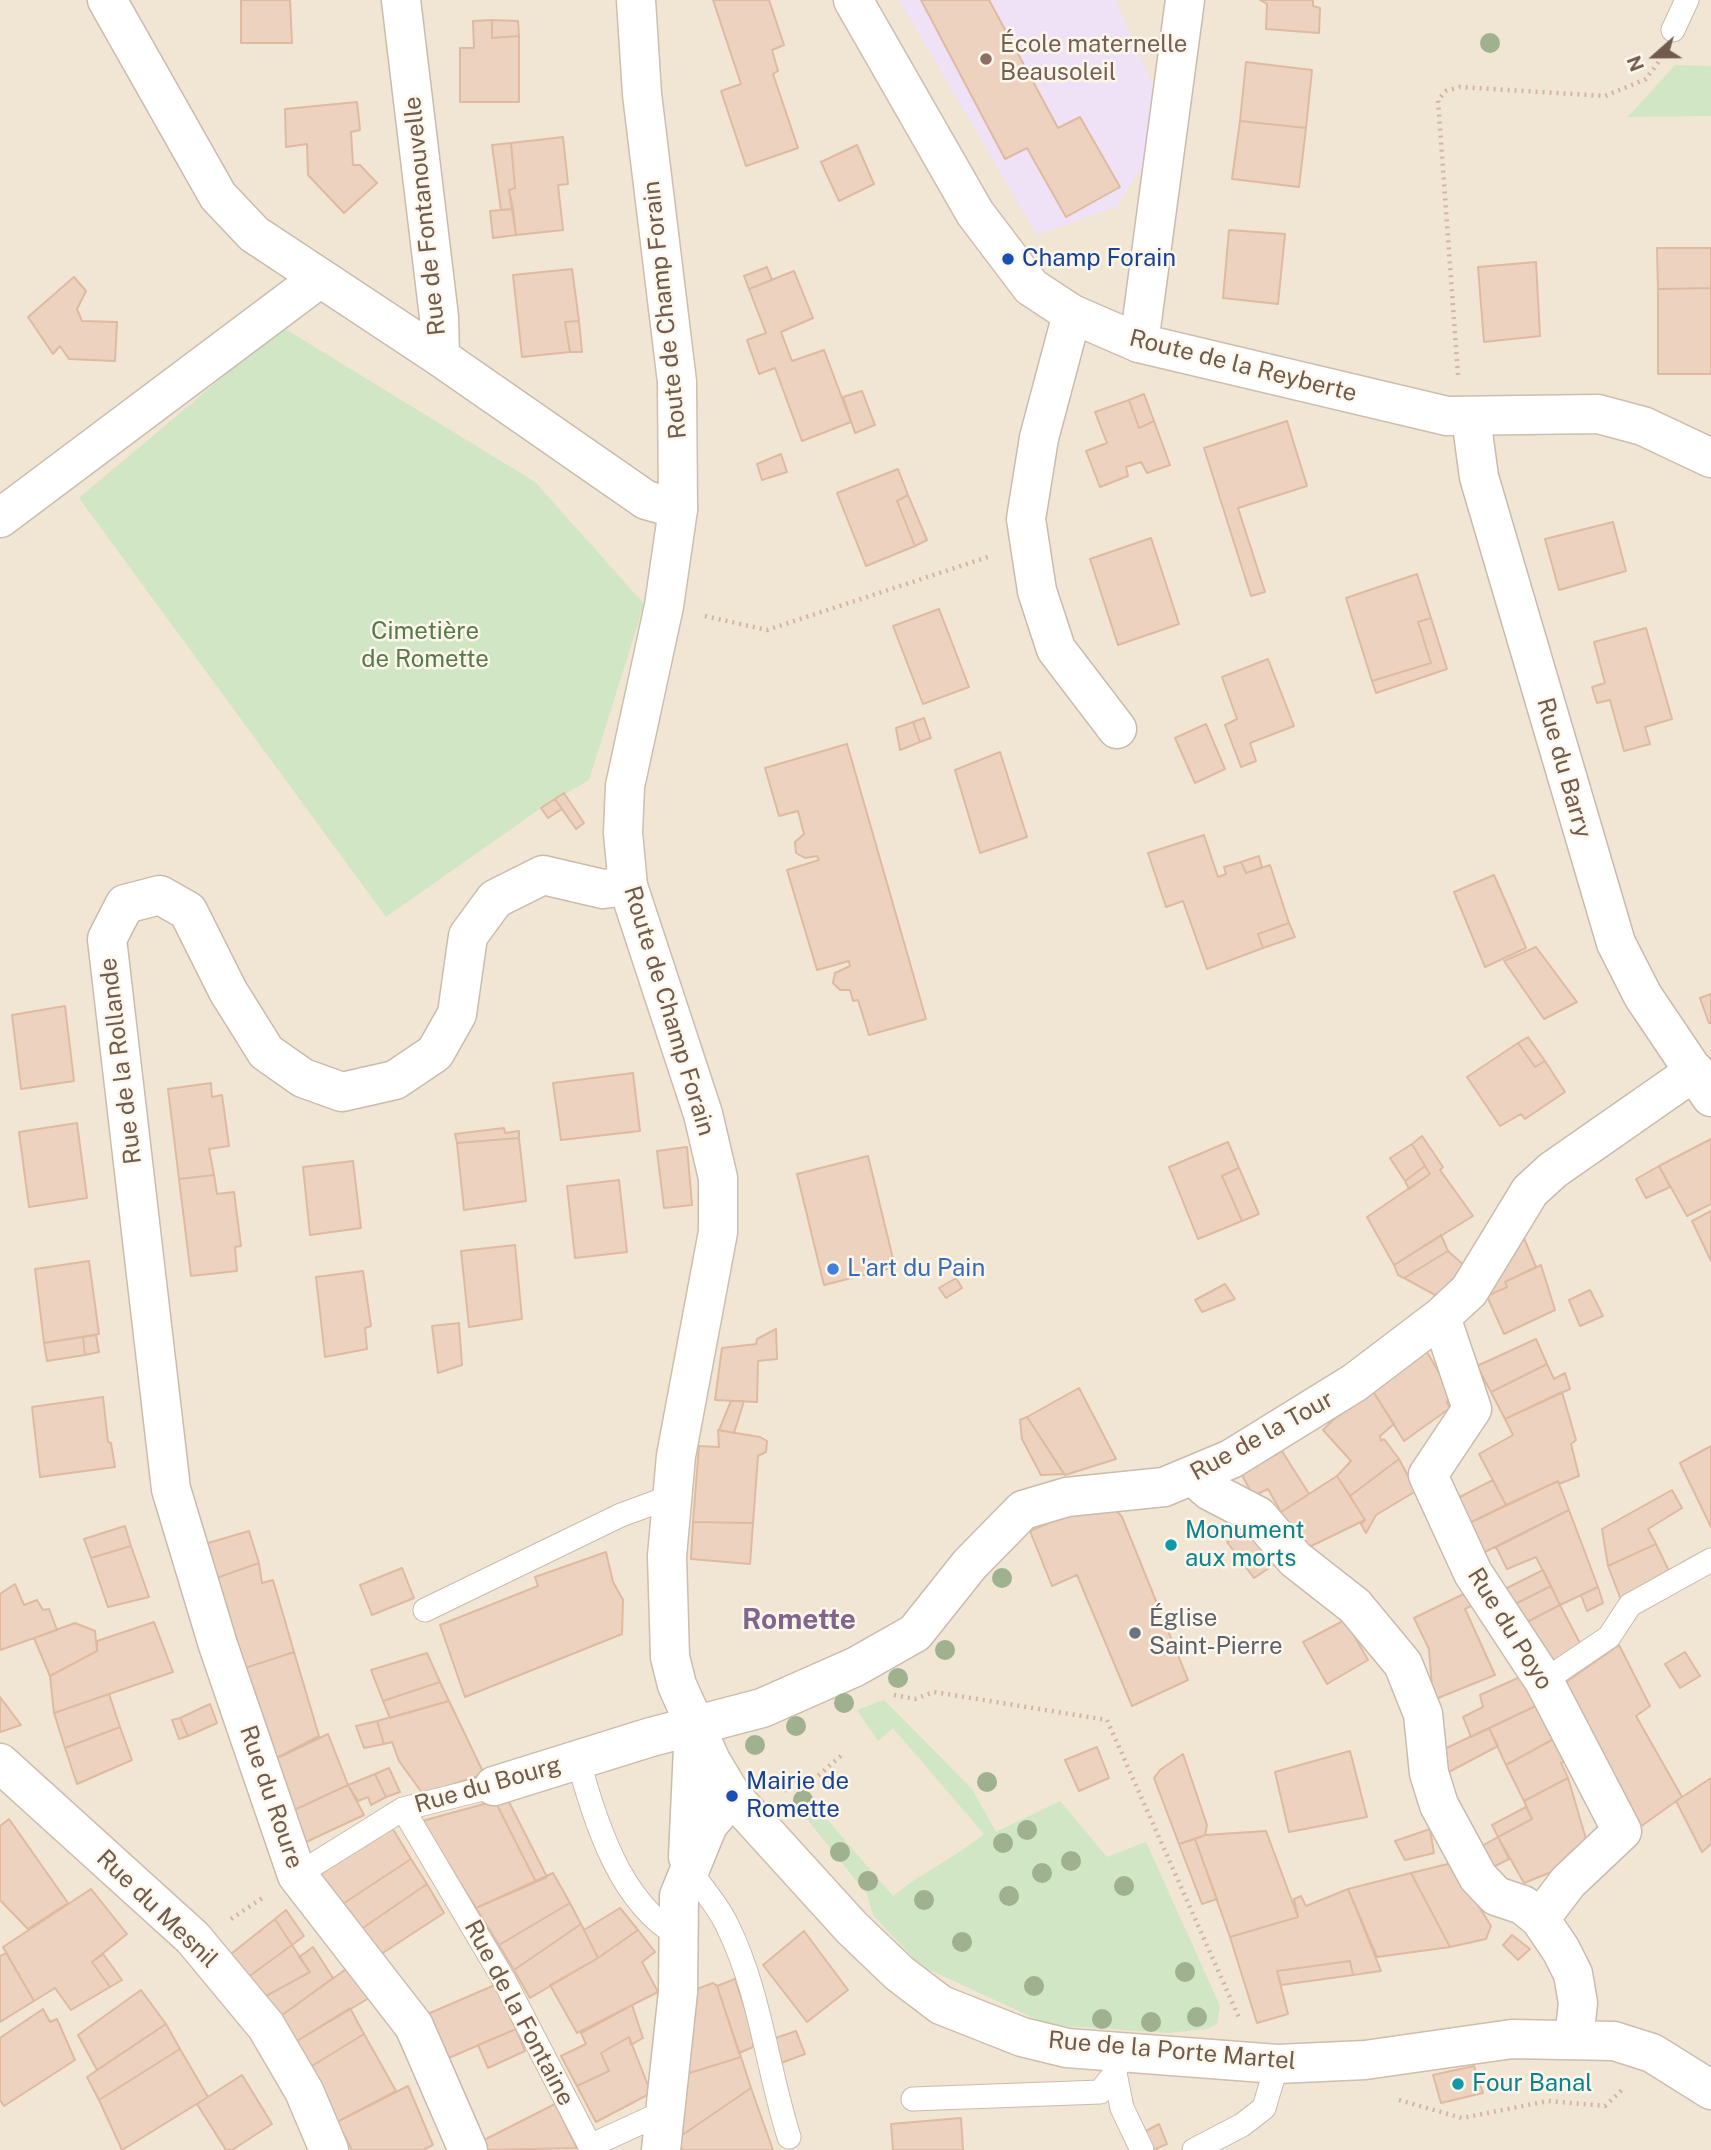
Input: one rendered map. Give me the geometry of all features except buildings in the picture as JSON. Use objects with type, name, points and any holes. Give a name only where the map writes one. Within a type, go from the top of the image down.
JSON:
[{"type":"street","points":[[107,0],[218,196],[254,234],[440,357]]},
{"type":"street","name":"Rue de Fontanouvelle","points":[[401,0],[439,317],[440,357],[646,500],[678,509]]},
{"type":"street","name":"Route de Champ Forain","points":[[636,0],[642,94],[677,382],[678,509],[664,607],[625,786],[623,833],[628,886],[703,1114],[718,1178],[718,1232],[670,1497],[667,1630],[677,1685],[694,1726]]},
{"type":"street","name":"Route de la Reyberte","points":[[853,0],[975,213],[1031,287],[1072,314],[1139,343],[1459,417],[1546,413],[1598,414],[1643,426],[1711,458]]},
{"type":"street","points":[[1139,343],[1185,0]]},
{"type":"street","points":[[0,517],[320,278]]},
{"type":"street","points":[[1072,314],[1039,438],[1026,519],[1037,591],[1056,649],[1117,729]]},
{"type":"street","name":"Rue du Barry","points":[[1459,417],[1616,943],[1643,996],[1703,1084]]},
{"type":"street","name":"Rue de la Rollande","points":[[171,1489],[107,939],[125,904],[160,895],[188,911],[228,991],[266,1052],[303,1079],[342,1092],[395,1080],[435,1053],[457,1014],[468,936],[495,899],[543,875],[603,889],[628,886]]},
{"type":"street","name":"Rue de la Tour","points":[[694,1726],[762,1707],[855,1667],[915,1633],[970,1564],[1023,1510],[1067,1497],[1164,1488],[1194,1477],[1231,1459],[1354,1383],[1441,1317],[1469,1290],[1530,1191],[1553,1170],[1703,1084]]},
{"type":"street","name":"Rue du Poyo","points":[[1441,1317],[1472,1409],[1428,1475],[1473,1573],[1544,1681],[1622,1831],[1568,1881],[1540,1919]]},
{"type":"street","points":[[1194,1477],[1210,1491],[1258,1516],[1296,1559],[1356,1606],[1403,1664],[1423,1714],[1429,1773],[1439,1805],[1478,1877],[1496,1896],[1523,1905],[1540,1919],[1573,1974],[1578,2003],[1574,2039]]},
{"type":"street","name":"Rue du Roure","points":[[171,1489],[218,1645],[297,1875],[414,2026],[468,2150]]},
{"type":"street","points":[[688,1868],[694,1726]]},
{"type":"street","name":"Rue du Bourg","points":[[494,1786],[694,1726]]},
{"type":"street","name":"Rue de la Porte Martel","points":[[694,1726],[732,1796],[852,1928],[899,1973],[941,2005],[1021,2037],[1118,2063],[1277,2064],[1365,2060],[1512,2039],[1614,2041],[1652,2053],[1711,2091]]},
{"type":"street","name":"Rue du Mesnil","points":[[0,1762],[193,1938],[266,2026],[304,2091],[329,2150]]},
{"type":"street","points":[[661,2150],[678,1992],[679,1896],[688,1868],[708,1825],[732,1796]]},
{"type":"lane","points":[[1672,30],[1687,0]]},
{"type":"lane","points":[[425,1610],[621,1515],[670,1497]]},
{"type":"lane","points":[[1544,1681],[1609,1637],[1629,1605],[1711,1560]]},
{"type":"lane","points":[[578,1760],[600,1833],[619,1869],[658,1924],[679,1936]]},
{"type":"lane","name":"Rue du Bourg","points":[[297,1875],[403,1809],[494,1786]]},
{"type":"lane","name":"Rue de la Fontaine","points":[[403,1809],[504,1980],[590,2147],[666,2111]]},
{"type":"lane","points":[[688,1868],[727,1924],[752,1992],[773,2086],[789,2137]]},
{"type":"lane","points":[[913,2099],[1100,2092],[1118,2063]]},
{"type":"lane","points":[[1118,2063],[1122,2108],[1142,2150]]},
{"type":"lane","points":[[1194,2150],[1242,2125],[1264,2108],[1277,2064]]},
{"type":"path","points":[[1459,417],[1438,100],[1446,91],[1460,87],[1605,96],[1646,79],[1659,63],[1672,30]]},
{"type":"path","points":[[664,607],[767,630],[1030,543]]},
{"type":"path","points":[[915,1699],[934,1692],[1107,1720],[1191,1908]]},
{"type":"path","points":[[786,1789],[801,1777],[812,1781],[843,1754]]},
{"type":"path","points":[[223,1925],[297,1875]]},
{"type":"shaded area","points":[[0,0],[1711,0],[1711,2150],[0,2150]]},
{"type":"shaded area","points":[[899,0],[1116,0],[1154,88],[1149,156],[1116,207],[1037,235]]},
{"type":"green space","points":[[1675,65],[1711,66],[1711,116],[1628,117]]},
{"type":"green space","name":"Cimetière de Romette","points":[[282,327],[535,482],[644,604],[589,780],[541,808],[386,917],[79,498]]},
{"type":"green space","points":[[884,1700],[972,1789],[996,1832],[1060,1801],[1107,1857],[1146,1842],[1220,2006],[1217,2024],[1206,2029],[1168,2033],[1049,2025],[921,1966],[873,1915],[867,1894],[795,1804],[805,1794],[893,1896],[984,1834],[893,1728],[878,1741],[857,1710]]},
{"type":"place","name":"École maternelle Beausoleil","points":[[986,59]]},
{"type":"place","name":"Champ Forain","points":[[1008,259]]},
{"type":"place","name":"L'art du Pain","points":[[833,1269]]},
{"type":"place","name":"Monument aux morts","points":[[1171,1545]]},
{"type":"place","name":"Église Saint-Pierre","points":[[1135,1633]]},
{"type":"place","name":"Mairie de Romette","points":[[732,1796]]},
{"type":"place","name":"Four Banal","points":[[1458,2084]]},
{"type":"district","name":"Romette","points":[[799,1620]]}]
